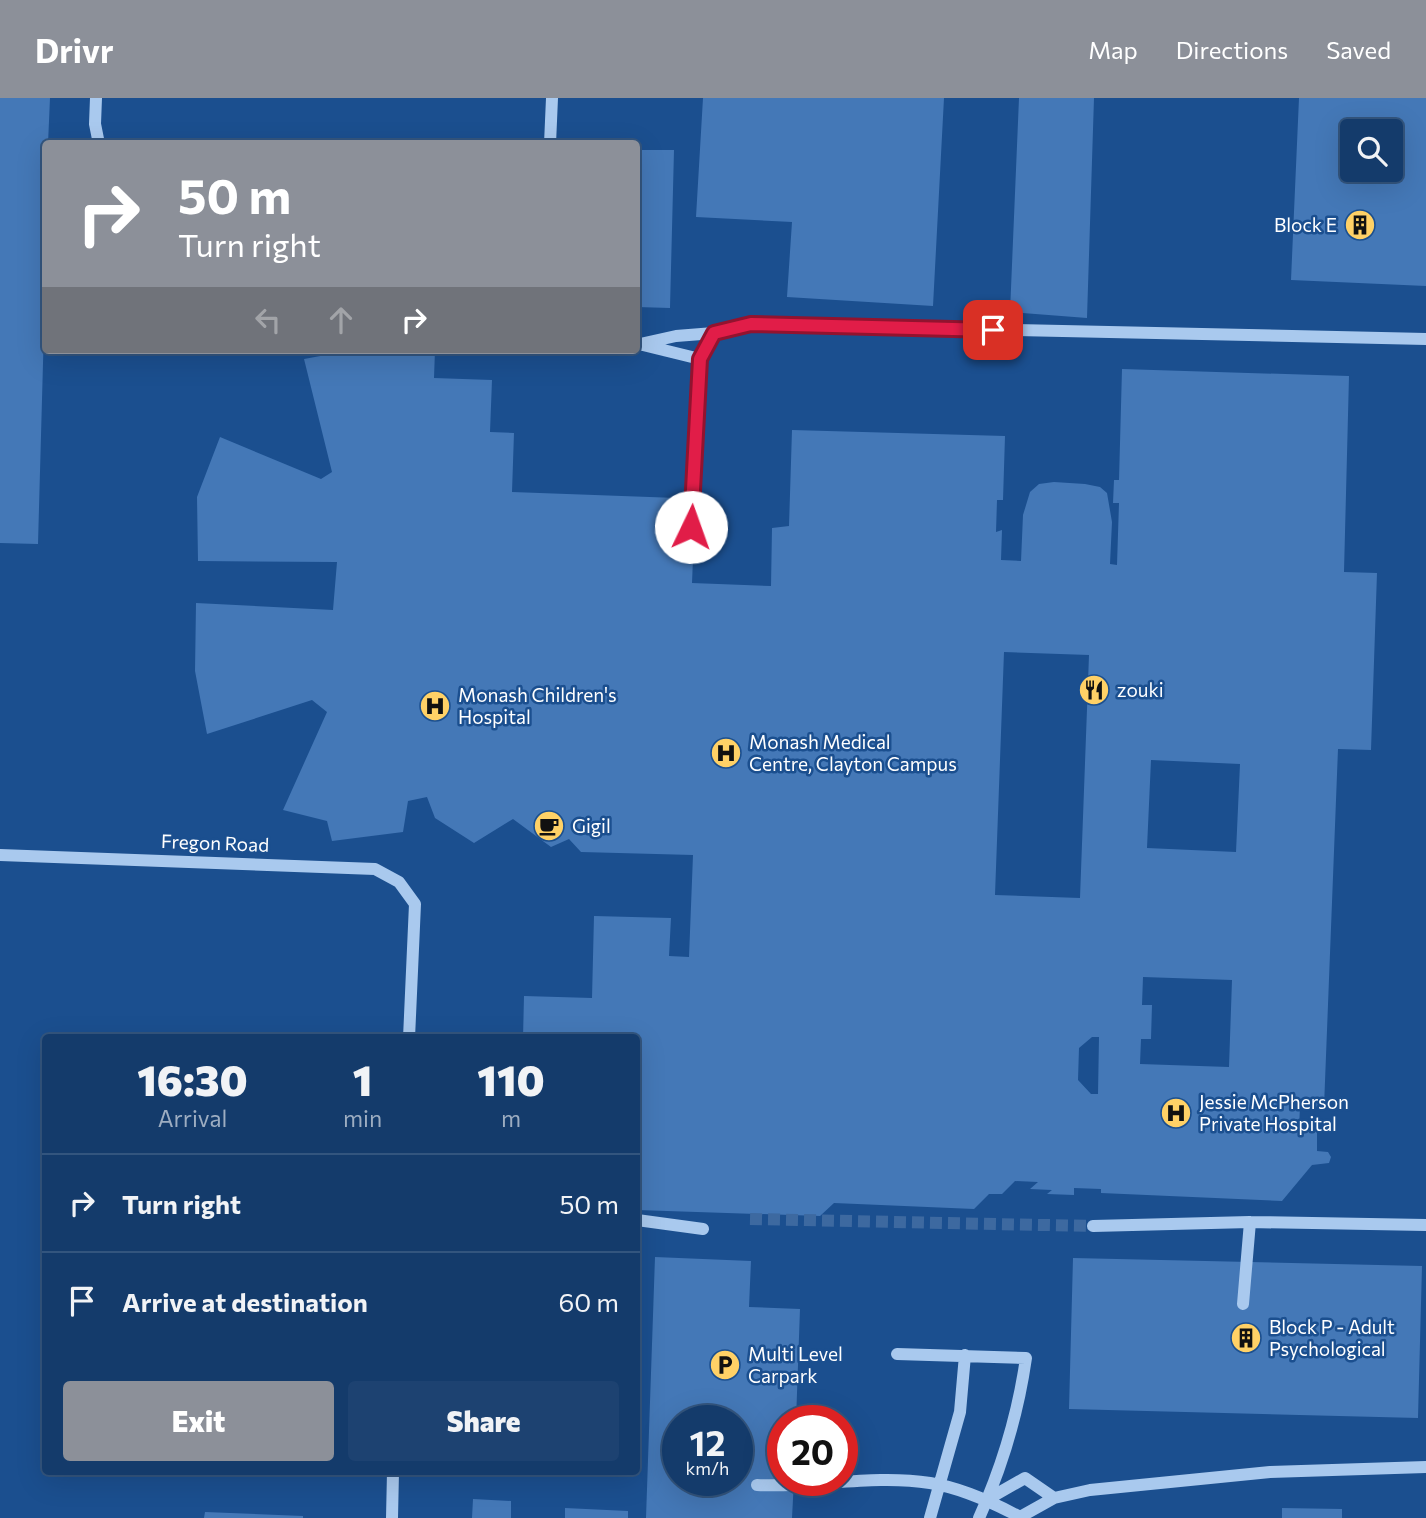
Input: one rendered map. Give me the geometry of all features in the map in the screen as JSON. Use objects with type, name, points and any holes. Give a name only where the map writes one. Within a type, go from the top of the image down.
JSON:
[{"type":"street","points":[[96,98],[95,124],[98,140]]},
{"type":"street","points":[[550,140],[552,98]]},
{"type":"street","points":[[640,344],[676,335],[714,333],[751,324],[1426,340]]},
{"type":"street","points":[[691,527],[700,359],[714,333]]},
{"type":"street","points":[[640,344],[700,359]]},
{"type":"street","name":"Fregon Road","points":[[0,855],[375,869],[399,883],[415,904],[409,1034]]},
{"type":"street","points":[[640,1220],[703,1228]]},
{"type":"street","points":[[1243,1304],[1250,1222]]},
{"type":"street","points":[[1093,1226],[1250,1222],[1426,1225]]},
{"type":"street","points":[[897,1354],[1026,1358],[1010,1435],[979,1518]]},
{"type":"street","points":[[930,1518],[960,1412],[965,1356]]},
{"type":"street","points":[[757,1485],[793,1487],[856,1481],[930,1483],[988,1499],[1020,1517],[1054,1498],[1090,1490],[1270,1472],[1426,1467]]},
{"type":"street","points":[[392,1518],[393,1475]]},
{"type":"street","points":[[988,1499],[1025,1478],[1054,1498]]},
{"type":"building","points":[[0,98],[50,98],[48,140],[42,140],[43,354],[38,544],[0,543]]},
{"type":"building","points":[[703,98],[944,98],[933,306],[787,297],[792,222],[696,217]]},
{"type":"building","points":[[1019,98],[1094,98],[1087,318],[1010,312]]},
{"type":"building","name":"Block E","points":[[1299,98],[1426,98],[1426,286],[1291,280]]},
{"type":"building","points":[[640,150],[674,150],[670,308],[640,307]]},
{"type":"building","points":[[331,354],[435,354],[434,378],[492,380],[490,432],[514,433],[512,492],[677,498],[675,534],[694,535],[692,583],[771,586],[772,528],[789,526],[792,430],[1005,436],[1003,500],[997,500],[996,532],[1002,530],[1001,560],[1021,561],[1023,515],[1030,492],[1039,484],[1054,482],[1100,487],[1107,493],[1112,522],[1110,564],[1117,565],[1119,503],[1113,503],[1114,480],[1119,480],[1122,369],[1349,376],[1344,572],[1377,573],[1371,750],[1338,749],[1324,1107],[1300,1106],[1299,1130],[1317,1126],[1317,1151],[1328,1152],[1331,1157],[1329,1163],[1312,1165],[1282,1201],[1101,1193],[1101,1189],[1074,1188],[1074,1195],[1047,1194],[1052,1190],[1030,1189],[1038,1182],[1015,1181],[1002,1194],[989,1194],[974,1209],[834,1203],[820,1216],[640,1210],[640,1034],[523,1034],[524,996],[592,998],[594,916],[671,918],[669,956],[689,957],[693,855],[581,852],[569,839],[551,847],[513,819],[474,843],[435,818],[427,797],[408,801],[403,832],[332,841],[327,821],[283,810],[327,712],[312,700],[207,734],[195,671],[196,603],[333,610],[337,562],[198,561],[197,497],[220,437],[321,479],[332,472],[304,359]],"holes":[[[1004,652],[1089,655],[1080,898],[995,895]],[[1151,760],[1240,764],[1236,852],[1147,848]],[[1143,977],[1232,980],[1229,1067],[1140,1064],[1141,1039],[1151,1039],[1152,1005],[1142,1005]],[[1092,1037],[1099,1037],[1098,1094],[1091,1094],[1078,1080],[1079,1048]]]},
{"type":"building","name":"Multi Level Carpark","points":[[655,1257],[751,1261],[749,1307],[800,1309],[797,1405],[767,1405],[767,1496],[793,1496],[792,1518],[646,1518]]},
{"type":"building","name":"Block P - Adult Psychological","points":[[1073,1258],[1422,1266],[1418,1418],[1069,1409]]},
{"type":"building","points":[[473,1499],[511,1501],[511,1518],[472,1518]]},
{"type":"building","points":[[565,1508],[628,1511],[628,1518],[565,1518]]},
{"type":"building","points":[[1282,1508],[1342,1509],[1342,1518],[1282,1518]]},
{"type":"building","points":[[205,1512],[303,1516],[303,1518],[204,1518]]},
{"type":"tunnel","points":[[750,1219],[1093,1226]]},
{"type":"place","name":"Block E","points":[[1360,225]]},
{"type":"place","name":"zouki","points":[[1094,690]]},
{"type":"place","name":"Monash Children's Hospital","points":[[435,706]]},
{"type":"place","name":"Monash Medical Centre, Clayton Campus","points":[[726,753]]},
{"type":"place","name":"Gigil","points":[[549,826]]},
{"type":"place","name":"Jessie McPherson Private Hospital","points":[[1176,1113]]},
{"type":"place","name":"Block P - Adult Psychological","points":[[1246,1338]]},
{"type":"place","name":"Multi Level Carpark","points":[[725,1365]]},
{"type":"route","points":[[691,527],[700,359],[714,333],[751,324],[993,330]]}]
